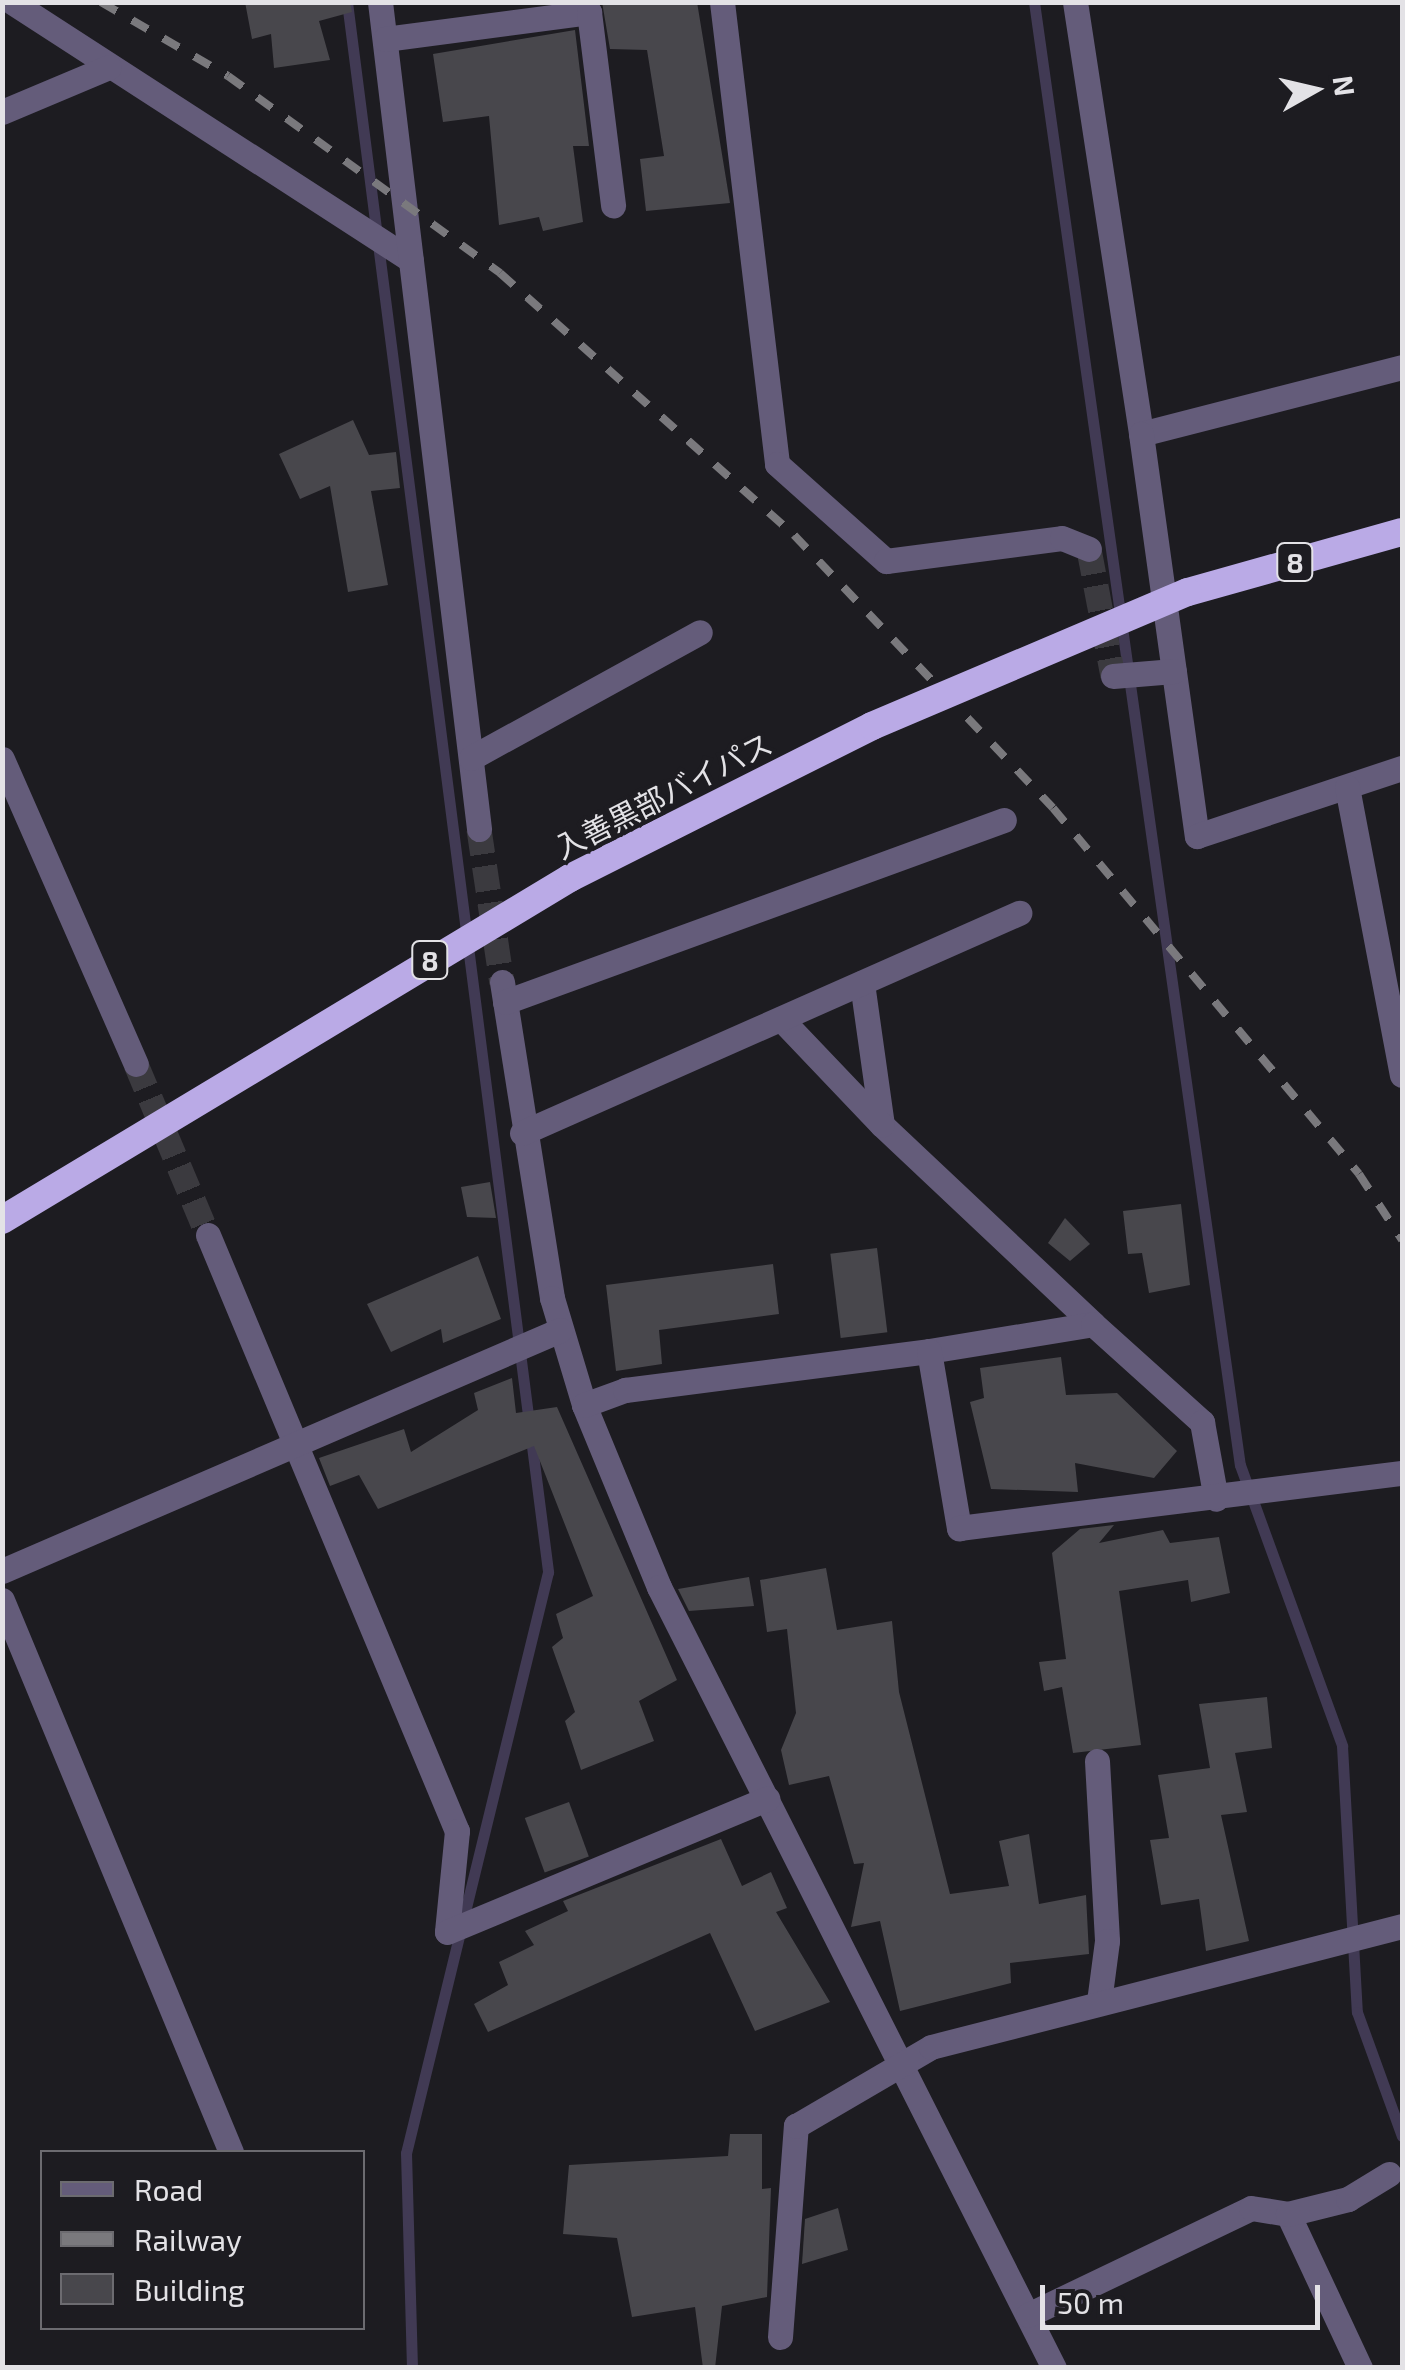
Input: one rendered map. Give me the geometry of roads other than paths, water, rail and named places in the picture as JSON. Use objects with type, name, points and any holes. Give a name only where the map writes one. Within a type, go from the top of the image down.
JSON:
[{"type":"highway","name":"入善黒部バイパス","points":[[2,1220],[570,878],[872,726],[1188,592],[1402,532]]},
{"type":"street","points":[[12,2],[411,260]]},
{"type":"street","points":[[380,2],[479,830]]},
{"type":"street","points":[[722,2],[777,464],[886,561],[1062,538],[1089,550]]},
{"type":"street","points":[[1075,2],[1198,836],[1402,768]]},
{"type":"street","points":[[385,39],[589,12],[614,206]]},
{"type":"street","points":[[2,112],[109,68]]},
{"type":"street","points":[[1141,434],[1402,367]]},
{"type":"street","points":[[470,758],[700,632]]},
{"type":"street","points":[[1113,676],[1174,671]]},
{"type":"street","points":[[2,759],[136,1064]]},
{"type":"street","points":[[1348,787],[1402,1075]]},
{"type":"street","points":[[1004,820],[504,992],[522,1134],[560,1330],[584,1405],[659,1587],[1054,2368]]},
{"type":"street","points":[[522,1134],[1020,913]]},
{"type":"street","points":[[862,983],[882,1125]]},
{"type":"street","points":[[780,1019],[882,1125],[1202,1422],[1216,1499]]},
{"type":"street","points":[[208,1235],[293,1447],[457,1831],[447,1932],[767,1799]]},
{"type":"street","points":[[584,1405],[625,1390],[929,1351],[1093,1324]]},
{"type":"street","points":[[2,1571],[560,1330]]},
{"type":"street","points":[[929,1351],[958,1528],[1402,1473]]},
{"type":"street","points":[[2,1600],[230,2150]]},
{"type":"street","points":[[1097,1761],[1106,1941],[1099,2002]]},
{"type":"street","points":[[780,2337],[796,2126],[931,2047],[1402,1926]]},
{"type":"street","points":[[1028,2315],[1250,2208],[1288,2214],[1348,2199],[1389,2174]]},
{"type":"street","points":[[1288,2214],[1360,2368]]},
{"type":"waterway","points":[[347,2],[548,1572],[406,2153],[412,2368]]},
{"type":"waterway","points":[[1034,2],[1240,1465],[1342,1746],[1357,2012],[1402,2136]]},
{"type":"tunnel","points":[[1089,549],[1113,676]]},
{"type":"tunnel","points":[[479,829],[502,982]]},
{"type":"tunnel","points":[[136,1064],[208,1235]]},
{"type":"railway","points":[[101,2],[228,76],[500,273],[794,535],[1053,808],[1359,1174],[1402,1240]]}]
